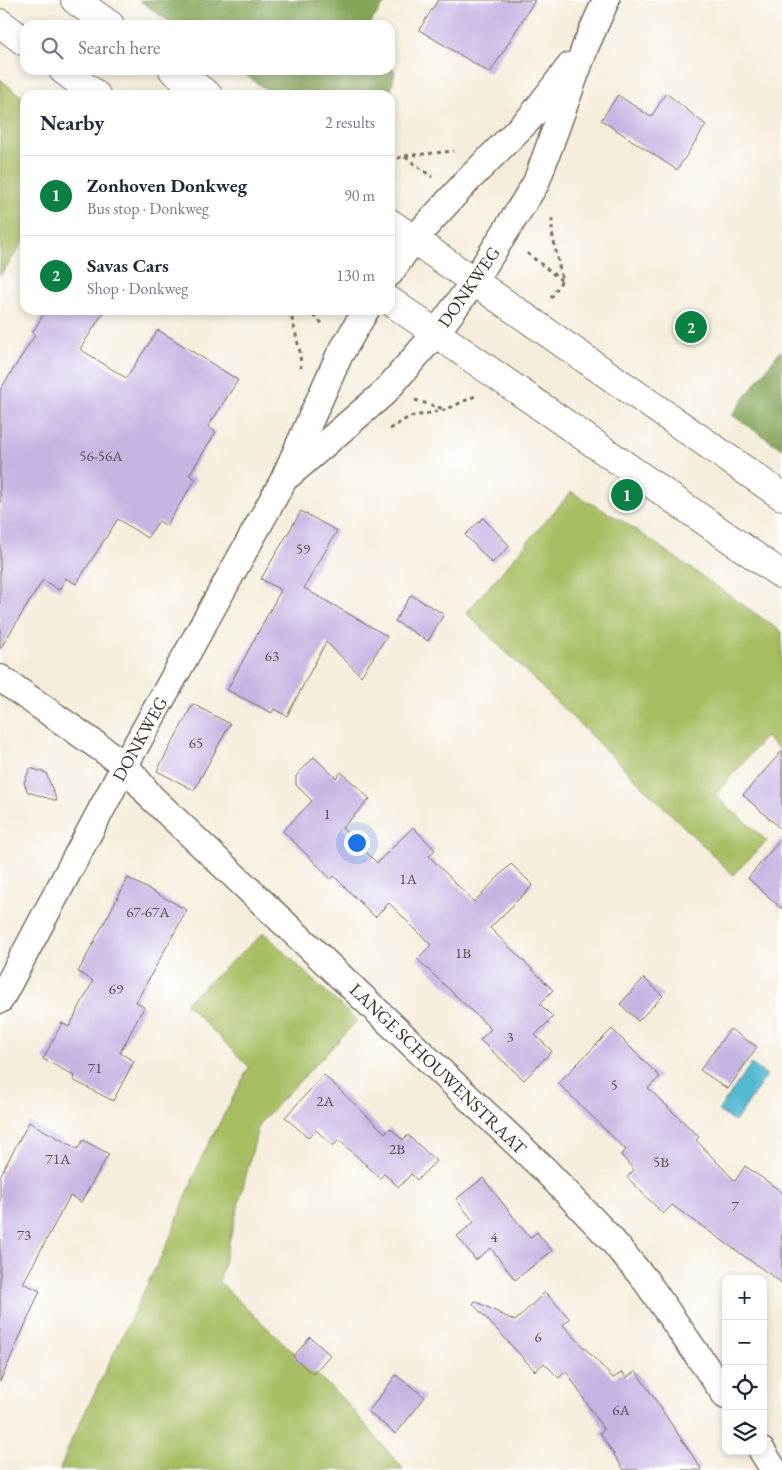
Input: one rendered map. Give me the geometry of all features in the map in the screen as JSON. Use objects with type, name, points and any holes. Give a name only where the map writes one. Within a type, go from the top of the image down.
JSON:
[{"type":"highway","points":[[75,0],[103,20]]},
{"type":"highway","points":[[0,23],[20,38]]},
{"type":"highway","points":[[70,75],[89,90]]},
{"type":"highway","points":[[180,75],[201,90]]},
{"type":"highway","points":[[395,227],[475,280],[534,325],[782,496]]},
{"type":"highway","points":[[395,305],[782,575]]},
{"type":"street","name":"DONKWEG","points":[[283,481],[384,393],[436,334],[475,280],[536,183],[586,45],[606,0]]},
{"type":"street","name":"DONKWEG","points":[[395,266],[413,240],[468,180],[531,117],[586,45]]},
{"type":"street","name":"DONKWEG","points":[[0,1000],[125,765],[283,481],[339,356],[363,315]]},
{"type":"street","name":"LANGE SCHOUWENSTRAAT","points":[[0,678],[125,765],[151,797],[546,1171],[611,1239],[646,1281],[722,1390]]},
{"type":"street","points":[[765,1455],[774,1470]]},
{"type":"path","points":[[395,159],[404,156],[455,151],[462,147]]},
{"type":"path","points":[[387,431],[409,417],[445,410],[487,391],[497,376]]},
{"type":"green space","points":[[139,0],[387,0],[373,20],[167,20]]},
{"type":"green space","points":[[245,75],[394,75],[391,90],[267,90]]},
{"type":"green space","points":[[0,79],[20,95],[20,247],[0,276]]},
{"type":"green space","points":[[780,351],[782,352],[782,449],[732,415]]},
{"type":"green space","points":[[571,492],[626,523],[782,632],[782,752],[765,737],[715,795],[767,841],[733,875],[466,613]]},
{"type":"green space","points":[[264,933],[357,1021],[259,1124],[219,1282],[345,1401],[404,1470],[60,1470],[71,1441],[169,1240],[202,1156],[249,1067],[185,1003]]},
{"type":"water","points":[[751,1064],[767,1075],[735,1122],[718,1111]]},
{"type":"building","points":[[438,0],[535,0],[490,73],[419,30]]},
{"type":"building","points":[[666,93],[706,125],[677,170],[601,120],[618,95],[651,117]]},
{"type":"building","points":[[43,315],[102,315],[80,349],[126,378],[158,330],[238,380],[208,427],[216,432],[189,475],[196,479],[166,526],[159,521],[147,538],[118,519],[76,584],[66,578],[59,590],[43,580],[0,649],[0,390],[35,335],[32,333]]},
{"type":"building","points":[[301,511],[337,531],[304,588],[387,636],[361,676],[326,642],[287,716],[274,709],[272,713],[227,690],[281,590],[261,579]]},
{"type":"building","points":[[483,518],[510,546],[492,563],[465,535]]},
{"type":"building","points":[[411,595],[444,614],[428,641],[395,621]]},
{"type":"building","points":[[193,704],[230,724],[194,790],[157,771]]},
{"type":"building","points":[[782,751],[782,830],[743,795]]},
{"type":"building","points":[[314,757],[336,778],[341,772],[370,799],[342,828],[377,863],[413,827],[435,850],[429,856],[474,902],[511,864],[533,885],[490,928],[553,990],[540,1004],[553,1017],[535,1035],[552,1051],[524,1080],[480,1040],[491,1029],[417,959],[431,945],[389,903],[375,917],[334,876],[331,879],[283,831],[312,801],[296,785],[296,776]]},
{"type":"building","points":[[30,768],[46,773],[57,801],[28,792],[24,783]]},
{"type":"building","points":[[782,838],[782,909],[748,878]]},
{"type":"building","points":[[128,878],[187,910],[136,1002],[144,1007],[120,1053],[134,1061],[113,1101],[73,1080],[75,1076],[43,1059],[62,1023],[69,1027],[93,981],[78,972]]},
{"type":"building","points":[[644,978],[663,996],[638,1021],[620,1004]]},
{"type":"building","points":[[612,1029],[660,1077],[648,1088],[699,1137],[696,1140],[735,1181],[745,1166],[782,1192],[782,1283],[672,1205],[663,1214],[627,1177],[634,1170],[621,1155],[626,1150],[558,1083]]},
{"type":"building","points":[[730,1029],[757,1047],[728,1089],[700,1070]]},
{"type":"building","points":[[324,1075],[385,1133],[390,1128],[403,1140],[408,1135],[436,1161],[417,1180],[411,1174],[399,1187],[384,1174],[380,1178],[339,1140],[333,1146],[316,1130],[308,1138],[285,1117]]},
{"type":"building","points":[[29,1122],[78,1149],[83,1140],[109,1154],[81,1202],[70,1196],[23,1283],[40,1291],[0,1382],[0,1176]]},
{"type":"building","points":[[483,1178],[530,1238],[537,1232],[552,1251],[515,1280],[491,1248],[476,1260],[457,1236],[474,1222],[456,1199]]},
{"type":"building","points":[[545,1292],[570,1319],[563,1325],[613,1378],[623,1372],[626,1378],[636,1371],[702,1470],[624,1470],[600,1433],[604,1430],[566,1371],[559,1378],[544,1363],[535,1371],[473,1304],[475,1301],[515,1321]]},
{"type":"building","points":[[310,1337],[330,1355],[313,1374],[293,1357]]},
{"type":"building","points":[[396,1375],[425,1397],[396,1434],[368,1412]]},
{"type":"place","name":"Savas Cars","points":[[691,327]]},
{"type":"place","name":"Zonhoven Donkweg","points":[[627,495]]}]
